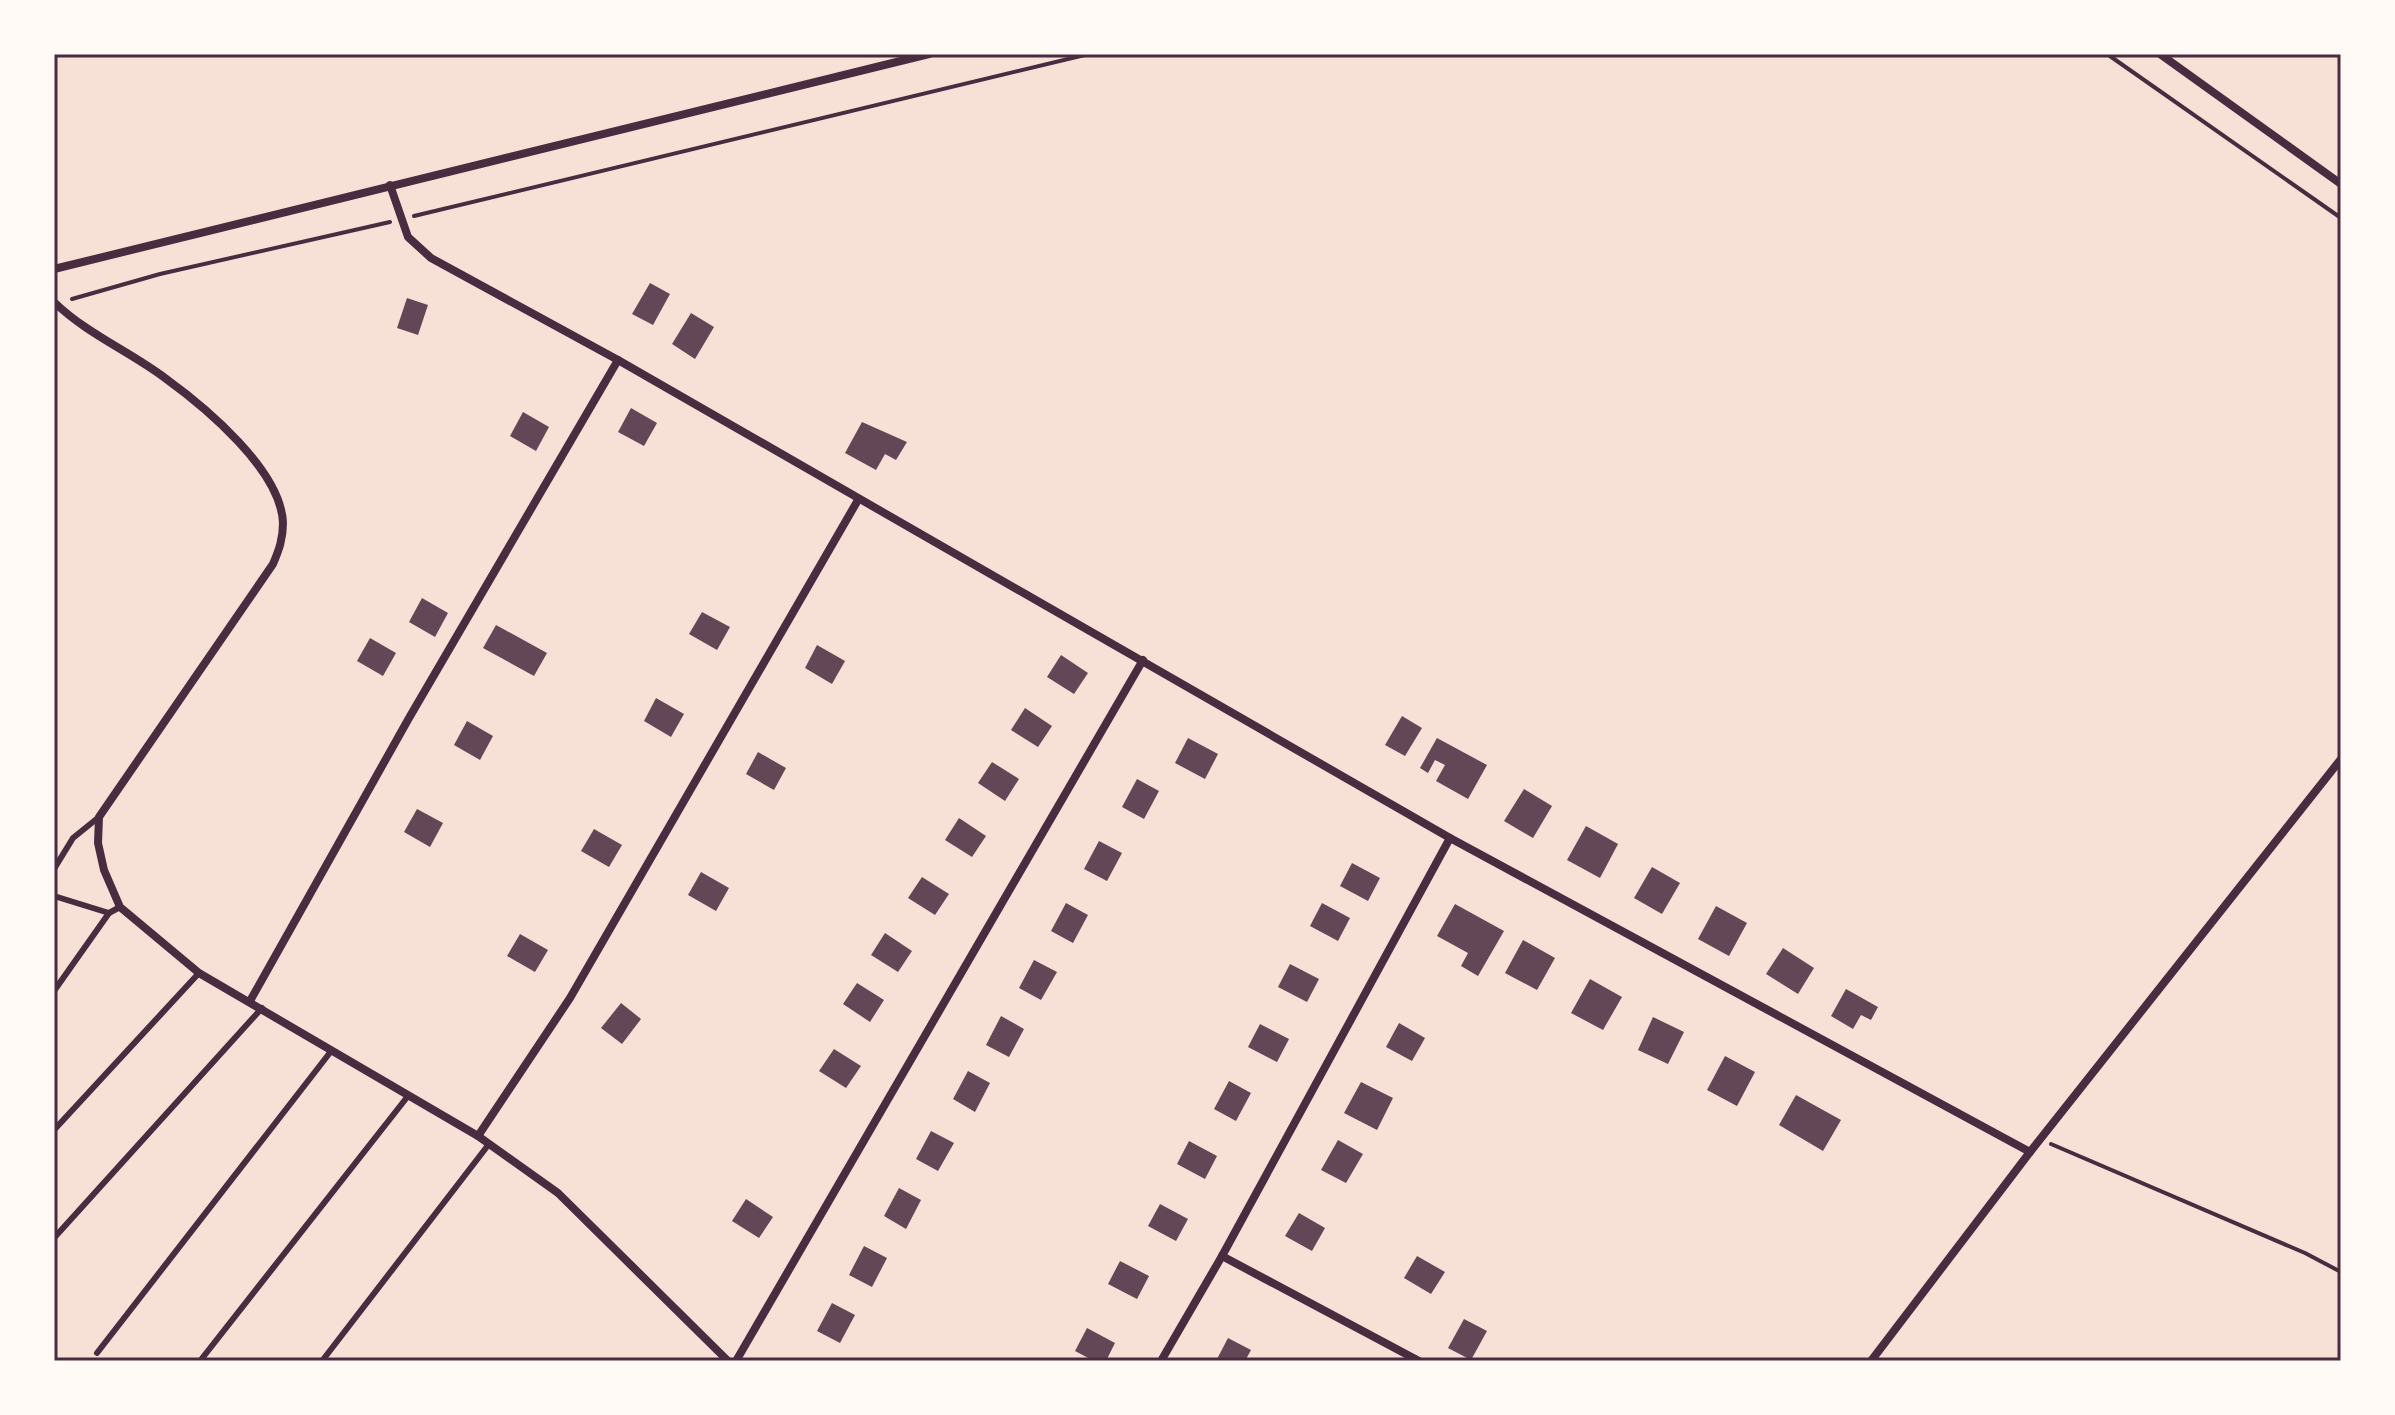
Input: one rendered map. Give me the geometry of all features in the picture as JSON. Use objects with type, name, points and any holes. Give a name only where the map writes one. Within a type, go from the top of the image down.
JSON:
[{"type":"street","points":[[54,269],[929,54]]},
{"type":"street","points":[[2160,54],[2341,184]]},
{"type":"street","points":[[390,185],[408,237],[431,258],[618,360],[1450,838],[2030,1152]]},
{"type":"street","points":[[55,303],[88,330],[164,377],[213,417],[267,479],[283,520],[282,542],[273,564],[99,817],[98,843],[104,870],[120,907],[199,973],[478,1136],[558,1193],[728,1361]]},
{"type":"street","points":[[250,1001],[409,718],[618,360]]},
{"type":"street","points":[[478,1136],[570,998],[858,500]]},
{"type":"street","points":[[736,1361],[1143,660]]},
{"type":"street","points":[[1871,1361],[2040,1139],[2341,759]]},
{"type":"street","points":[[1161,1361],[1222,1256],[1450,838]]},
{"type":"street","points":[[1222,1256],[1419,1361]]},
{"type":"lane","points":[[54,869],[73,838],[99,817]]},
{"type":"lane","points":[[54,896],[109,913]]},
{"type":"lane","points":[[54,991],[109,913],[120,907]]},
{"type":"lane","points":[[54,1130],[199,973]]},
{"type":"lane","points":[[54,1238],[262,1008]]},
{"type":"lane","points":[[97,1353],[332,1050]]},
{"type":"lane","points":[[200,1361],[408,1096]]},
{"type":"lane","points":[[322,1361],[489,1144]]},
{"type":"path","points":[[55,303],[160,274],[400,220],[1089,54]]},
{"type":"path","points":[[2107,54],[2341,218]]},
{"type":"path","points":[[2040,1139],[2305,1253],[2341,1272]]},
{"type":"building","points":[[650,283],[670,294],[653,325],[632,314]]},
{"type":"building","points":[[407,298],[428,305],[418,335],[397,328]]},
{"type":"building","points":[[691,313],[714,327],[695,359],[672,344]]},
{"type":"building","points":[[631,408],[657,423],[644,446],[618,432]]},
{"type":"building","points":[[523,412],[549,427],[536,451],[510,436]]},
{"type":"building","points":[[862,422],[907,442],[896,460],[885,454],[876,470],[845,453]]},
{"type":"building","points":[[422,598],[448,613],[435,637],[409,622]]},
{"type":"building","points":[[702,612],[730,627],[717,650],[689,634]]},
{"type":"building","points":[[496,625],[547,653],[534,676],[483,648]]},
{"type":"building","points":[[370,638],[396,653],[383,676],[357,661]]},
{"type":"building","points":[[817,645],[845,661],[832,684],[805,668]]},
{"type":"building","points":[[1061,655],[1088,673],[1074,694],[1047,677]]},
{"type":"building","points":[[656,698],[684,714],[671,737],[644,721]]},
{"type":"building","points":[[1025,708],[1052,726],[1038,747],[1011,730]]},
{"type":"building","points":[[1402,716],[1422,728],[1405,756],[1385,745]]},
{"type":"building","points":[[467,721],[493,736],[480,760],[454,745]]},
{"type":"building","points":[[1188,738],[1218,754],[1205,779],[1175,763]]},
{"type":"building","points":[[1437,738],[1487,765],[1468,799],[1436,781],[1445,765],[1435,760],[1428,773],[1420,768]]},
{"type":"building","points":[[758,752],[786,768],[774,790],[746,774]]},
{"type":"building","points":[[992,762],[1019,779],[1005,801],[978,783]]},
{"type":"building","points":[[1137,779],[1159,791],[1144,819],[1122,807]]},
{"type":"building","points":[[1524,789],[1552,806],[1533,838],[1504,821]]},
{"type":"building","points":[[417,809],[443,823],[430,847],[404,832]]},
{"type":"building","points":[[959,818],[986,836],[972,857],[945,840]]},
{"type":"building","points":[[1586,826],[1618,844],[1600,878],[1567,860]]},
{"type":"building","points":[[594,829],[622,845],[609,867],[581,851]]},
{"type":"building","points":[[1099,841],[1122,853],[1107,881],[1084,869]]},
{"type":"building","points":[[1352,863],[1380,878],[1368,901],[1340,886]]},
{"type":"building","points":[[1652,867],[1680,883],[1662,914],[1634,898]]},
{"type":"building","points":[[701,872],[729,888],[716,911],[688,895]]},
{"type":"building","points":[[922,877],[949,894],[935,915],[908,898]]},
{"type":"building","points":[[1066,903],[1088,915],[1073,943],[1051,931]]},
{"type":"building","points":[[1322,903],[1350,918],[1338,941],[1310,926]]},
{"type":"building","points":[[1455,904],[1504,931],[1478,976],[1461,966],[1468,953],[1437,936]]},
{"type":"building","points":[[1716,906],[1747,923],[1729,956],[1698,939]]},
{"type":"building","points":[[885,933],[912,951],[898,972],[871,955]]},
{"type":"building","points":[[520,934],[548,950],[535,972],[507,956]]},
{"type":"building","points":[[1523,940],[1555,958],[1537,990],[1505,973]]},
{"type":"building","points":[[1783,948],[1814,968],[1798,994],[1766,974]]},
{"type":"building","points":[[1034,960],[1057,972],[1041,1000],[1019,988]]},
{"type":"building","points":[[1290,964],[1319,979],[1307,1002],[1278,987]]},
{"type":"building","points":[[1590,979],[1622,997],[1603,1030],[1571,1013]]},
{"type":"building","points":[[857,983],[884,1000],[870,1022],[843,1004]]},
{"type":"building","points":[[1846,989],[1878,1007],[1871,1020],[1861,1015],[1853,1029],[1831,1016]]},
{"type":"building","points":[[621,1003],[641,1019],[622,1044],[601,1028]]},
{"type":"building","points":[[1001,1016],[1024,1029],[1009,1057],[986,1045]]},
{"type":"building","points":[[1653,1017],[1684,1032],[1668,1064],[1638,1050]]},
{"type":"building","points":[[1399,1023],[1425,1038],[1412,1061],[1386,1047]]},
{"type":"building","points":[[1260,1024],[1289,1039],[1277,1062],[1248,1047]]},
{"type":"building","points":[[834,1049],[861,1066],[846,1088],[819,1071]]},
{"type":"building","points":[[1725,1056],[1755,1072],[1737,1106],[1707,1090]]},
{"type":"building","points":[[968,1071],[990,1083],[975,1112],[953,1099]]},
{"type":"building","points":[[1229,1081],[1251,1093],[1236,1121],[1214,1109]]},
{"type":"building","points":[[1361,1082],[1393,1098],[1377,1130],[1344,1113]]},
{"type":"building","points":[[1796,1095],[1841,1120],[1823,1151],[1779,1125]]},
{"type":"building","points":[[931,1131],[954,1143],[938,1171],[916,1159]]},
{"type":"building","points":[[1338,1140],[1363,1154],[1346,1183],[1321,1170]]},
{"type":"building","points":[[1189,1141],[1217,1156],[1205,1179],[1177,1164]]},
{"type":"building","points":[[899,1188],[921,1200],[906,1229],[884,1216]]},
{"type":"building","points":[[746,1199],[773,1217],[759,1238],[732,1221]]},
{"type":"building","points":[[1160,1204],[1188,1219],[1176,1241],[1148,1226]]},
{"type":"building","points":[[1299,1213],[1325,1228],[1312,1251],[1285,1236]]},
{"type":"building","points":[[864,1246],[887,1258],[872,1287],[849,1275]]},
{"type":"building","points":[[1417,1256],[1445,1272],[1431,1294],[1404,1278]]},
{"type":"building","points":[[1120,1261],[1149,1276],[1137,1299],[1108,1284]]},
{"type":"building","points":[[832,1303],[855,1315],[840,1343],[817,1331]]},
{"type":"building","points":[[1464,1319],[1487,1331],[1471,1360],[1448,1348]]},
{"type":"building","points":[[1087,1328],[1115,1343],[1106,1361],[1094,1361],[1075,1351]]},
{"type":"building","points":[[1228,1338],[1251,1350],[1245,1361],[1216,1361]]}]
